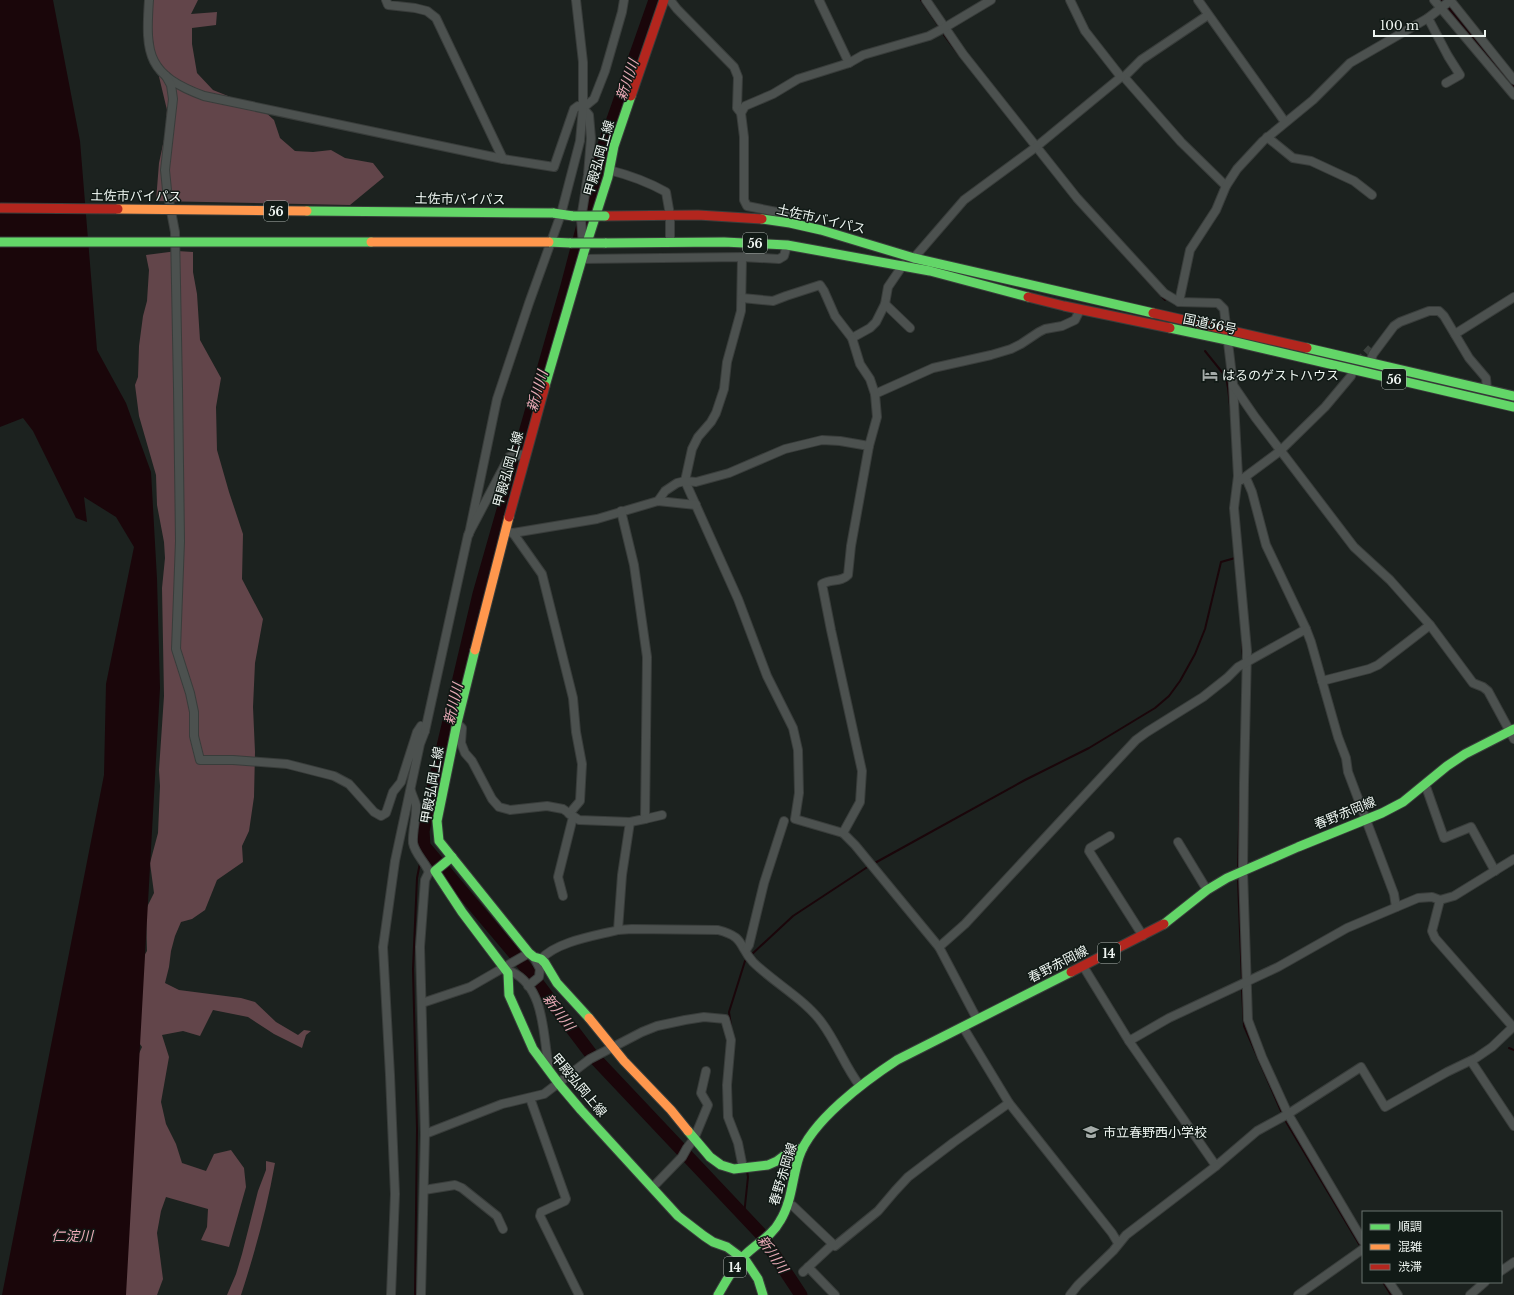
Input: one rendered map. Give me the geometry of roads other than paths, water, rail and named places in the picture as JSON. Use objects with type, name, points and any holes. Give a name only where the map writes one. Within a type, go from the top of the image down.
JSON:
[{"type":"main road","name":"甲殿弘岡上線","points":[[664,0],[614,146],[608,177],[583,256],[526,454],[509,532],[457,723],[437,821],[439,840],[535,956],[545,963],[557,983],[624,1061],[671,1110],[710,1157],[720,1165],[734,1169],[746,1168],[768,1166],[789,1151],[794,1149],[802,1149]]},
{"type":"main road","name":"土佐市バイパス","points":[[0,208],[557,213],[573,216],[670,215],[762,219],[792,223],[836,234],[914,258]]},
{"type":"main road","name":"56","points":[[0,242],[724,242],[787,245],[902,266]]},
{"type":"main road","name":"国道56号","points":[[914,258],[1514,396]]},
{"type":"main road","name":"国道56号","points":[[902,266],[1080,310],[1227,340],[1514,407]]},
{"type":"main road","name":"春野赤岡線","points":[[718,1295],[742,1258],[767,1238],[774,1231],[781,1220],[787,1204],[802,1149],[812,1131],[860,1086],[879,1071],[897,1060],[977,1019],[1163,926],[1207,890],[1227,878],[1382,813],[1403,802],[1447,766],[1465,754],[1512,733]]},
{"type":"main road","points":[[452,857],[432,872],[505,970]]},
{"type":"main road","name":"甲殿弘岡上線","points":[[505,970],[509,995],[534,1049],[559,1084],[678,1216],[692,1229],[726,1247],[753,1268],[759,1280],[763,1295]]},
{"type":"street","points":[[149,0],[149,51],[160,72],[184,88],[204,96],[503,159],[554,167],[574,109],[578,106],[583,108],[589,115],[590,138],[588,175],[581,220],[583,256],[742,257],[779,259],[784,256],[787,245]]},
{"type":"street","points":[[386,0],[388,5],[427,11],[436,18],[503,159]]},
{"type":"street","points":[[391,1295],[395,1194],[383,947],[395,861],[420,744],[425,730],[469,534],[497,399],[550,242],[557,213],[580,141],[583,108],[583,62],[576,0]]},
{"type":"street","points":[[583,108],[594,99],[605,71],[624,0]]},
{"type":"street","points":[[670,0],[734,67],[738,77],[737,108],[741,113],[744,137],[744,200],[748,206],[787,214],[792,223]]},
{"type":"street","points":[[819,0],[849,63]]},
{"type":"street","points":[[926,0],[962,54],[1036,147],[1078,198],[1164,293],[1180,302],[1218,303],[1224,309],[1233,384],[1238,476],[1234,508],[1248,651],[1246,663],[1243,871],[1248,1020],[1288,1114],[1362,1238]]},
{"type":"street","points":[[741,113],[745,106],[772,94],[798,79],[849,63],[863,55],[929,36],[991,0]]},
{"type":"street","points":[[1070,0],[1086,31],[1122,77],[1181,142],[1226,186]]},
{"type":"street","points":[[1198,0],[1285,122]]},
{"type":"street","points":[[1434,0],[1447,3],[1514,80]]},
{"type":"street","points":[[1180,302],[1190,250],[1216,210],[1226,186],[1237,169],[1267,137],[1313,100],[1350,63],[1428,18],[1447,3]]},
{"type":"street","points":[[1447,3],[1514,95]]},
{"type":"street","points":[[852,338],[870,328],[876,322],[885,304],[888,287],[902,266],[914,258],[924,244],[964,200],[1036,147],[1141,60],[1208,15]]},
{"type":"street","points":[[1428,18],[1460,75],[1446,83]]},
{"type":"street","points":[[166,76],[171,85],[173,99],[165,170],[166,190],[175,232],[178,357],[180,541],[176,649],[190,692],[194,712],[194,736],[200,760],[233,760],[287,764],[334,776],[349,784],[369,807],[381,816],[386,813],[393,792],[401,782],[417,732],[421,726],[425,730]]},
{"type":"street","points":[[1267,137],[1293,158],[1311,161],[1354,180],[1372,195]]},
{"type":"street","points":[[609,170],[622,173],[654,185],[666,192],[670,215],[670,242]]},
{"type":"street","points":[[742,257],[741,311],[727,362],[724,389],[716,413],[711,422],[698,437],[692,449],[685,481],[738,599],[767,676],[793,728],[798,750],[799,793],[795,819],[842,832],[875,869],[939,947],[977,1019]]},
{"type":"street","points":[[742,298],[773,301],[820,285],[835,316],[852,338],[860,364],[870,379],[875,394],[877,416],[851,546],[848,576],[845,579],[827,581],[822,584],[862,770],[860,802],[842,832]]},
{"type":"street","points":[[1455,334],[1514,296]]},
{"type":"street","points":[[885,304],[910,328]]},
{"type":"street","points":[[875,394],[933,368],[1011,349],[1045,329],[1062,326],[1075,320],[1080,310]]},
{"type":"street","points":[[1370,362],[1373,354],[1394,326],[1429,310],[1439,311],[1469,358],[1486,378],[1488,389]]},
{"type":"street","points":[[1371,348],[1388,331],[1390,331]]},
{"type":"street","points":[[1237,483],[1246,478],[1280,451],[1326,407],[1348,380],[1353,370]]},
{"type":"street","points":[[1326,407],[1324,403],[1342,381]]},
{"type":"street","points":[[1233,384],[1280,451],[1354,547],[1390,580],[1430,625],[1473,683],[1488,691],[1512,733]]},
{"type":"street","points":[[658,501],[665,491],[676,483],[685,481],[696,482],[729,472],[785,449],[822,440],[840,441],[870,446]]},
{"type":"street","points":[[469,534],[509,457],[526,454]]},
{"type":"street","points":[[1246,478],[1252,492],[1266,545],[1311,642],[1338,737],[1346,758],[1348,772],[1394,894],[1396,907]]},
{"type":"street","points":[[563,896],[558,877],[571,815],[580,801],[582,764],[576,732],[573,698],[542,574],[509,532],[597,519],[658,501],[696,505]]},
{"type":"street","points":[[621,512],[634,565],[647,657],[645,819]]},
{"type":"street","points":[[1322,681],[1369,669],[1378,664],[1430,625]]},
{"type":"street","points":[[939,947],[965,924],[1136,740],[1203,697],[1238,667],[1306,629]]},
{"type":"street","points":[[457,723],[462,728],[461,743],[465,753],[472,761],[492,799],[499,807],[510,810],[547,806],[562,809],[579,820],[630,822],[662,815]]},
{"type":"street","points":[[1425,784],[1444,838],[1471,827],[1495,871]]},
{"type":"street","points":[[410,790],[416,806],[413,826],[413,844],[417,855],[432,872],[425,880],[420,948],[425,1134],[421,1295]]},
{"type":"street","points":[[746,951],[749,945],[764,883],[784,821]]},
{"type":"street","points":[[618,930],[622,875],[630,822]]},
{"type":"street","points":[[1110,836],[1090,848],[1089,851],[1143,936]]},
{"type":"street","points":[[1178,842],[1207,890]]},
{"type":"street","points":[[1129,1041],[1169,1018],[1278,967],[1347,928],[1418,898],[1432,898],[1440,900],[1454,896],[1514,859]]},
{"type":"street","points":[[1070,1295],[1078,1285],[1113,1251],[1126,1235],[1216,1166],[1257,1131],[1288,1114],[1361,1067],[1385,1107],[1447,1072],[1471,1061],[1492,1047],[1514,1026],[1435,938],[1432,931],[1440,900]]},
{"type":"street","points":[[422,1003],[470,987],[505,970],[518,958],[535,956],[564,944],[618,930],[718,930],[729,933],[738,939],[753,961],[808,1008],[822,1022],[860,1086]]},
{"type":"street","points":[[535,956],[540,969],[534,981],[534,995],[539,1008],[548,1069]]},
{"type":"street","points":[[1083,966],[1129,1041],[1216,1166]]},
{"type":"street","points":[[505,970],[534,981]]},
{"type":"street","points":[[425,1134],[502,1104],[544,1094],[590,1059],[642,1032],[657,1026],[704,1017],[725,1019],[731,1040],[727,1084],[728,1117],[746,1168]]},
{"type":"street","points":[[963,1027],[1008,1103],[1112,1233],[1118,1243]]},
{"type":"street","points":[[1471,1061],[1514,1126]]},
{"type":"street","points":[[652,1188],[682,1157],[694,1138],[708,1105],[701,1093],[706,1071]]},
{"type":"street","points":[[530,1098],[566,1198],[565,1201],[541,1212],[540,1216],[579,1295]]},
{"type":"street","points":[[787,1204],[793,1206],[835,1246],[878,1212],[894,1191],[908,1177],[1008,1103]]},
{"type":"street","points":[[424,1190],[455,1185],[462,1188],[497,1216],[503,1229]]},
{"type":"street","points":[[833,1244],[806,1269],[836,1295]]},
{"type":"street","points":[[1298,1295],[1362,1250]]},
{"type":"street","points":[[1502,1270],[1514,1262]]},
{"type":"street","points":[[1390,1283],[1398,1295]]},
{"type":"street","points":[[1470,1295],[1484,1283]]},
{"type":"water","name":"仁淀川","points":[[0,0],[53,0],[80,141],[97,350],[126,403],[151,472],[157,579],[160,688],[126,1295],[2,1295],[104,775],[106,684],[134,547],[116,517],[84,497],[87,522],[76,518],[33,431],[23,418],[0,427]]},
{"type":"waterway","name":"新川川","points":[[655,0],[604,145],[567,286],[479,594],[423,831],[424,846],[523,964],[591,1054],[760,1233],[801,1295]]},
{"type":"waterway","points":[[921,0],[938,25]]},
{"type":"waterway","points":[[1442,0],[1514,87]]},
{"type":"waterway","points":[[944,35],[959,55]]},
{"type":"waterway","points":[[1108,237],[1165,300]]},
{"type":"waterway","points":[[1205,351],[1226,377],[1231,414]]},
{"type":"waterway","points":[[873,864],[1025,780],[1089,748],[1155,708],[1169,696],[1180,681],[1195,654],[1205,629],[1221,562],[1235,558]]},
{"type":"waterway","points":[[1242,639],[1243,659]]},
{"type":"waterway","points":[[1238,869],[1240,791]]},
{"type":"waterway","name":"新川川","points":[[422,855],[424,846]]},
{"type":"waterway","points":[[415,1295],[417,1129],[413,969],[417,878],[420,863]]},
{"type":"waterway","points":[[751,955],[793,916],[869,866]]},
{"type":"waterway","points":[[1238,881],[1242,981]]},
{"type":"waterway","points":[[731,1026],[729,1012],[745,961],[747,959]]},
{"type":"waterway","points":[[1242,990],[1244,1026],[1281,1111]]},
{"type":"waterway","points":[[1509,1048],[1514,1050]]},
{"type":"waterway","points":[[1285,1120],[1359,1244]]},
{"type":"waterway","points":[[744,1215],[748,1177],[747,1171]]},
{"type":"waterway","points":[[1384,1283],[1391,1295]]},
{"type":"tunnel","points":[[1358,362],[1371,348]]},
{"type":"place","name":"はるのゲストハウス","points":[[1210,375]]},
{"type":"place","name":"市立春野西小学校","points":[[1091,1132]]}]
